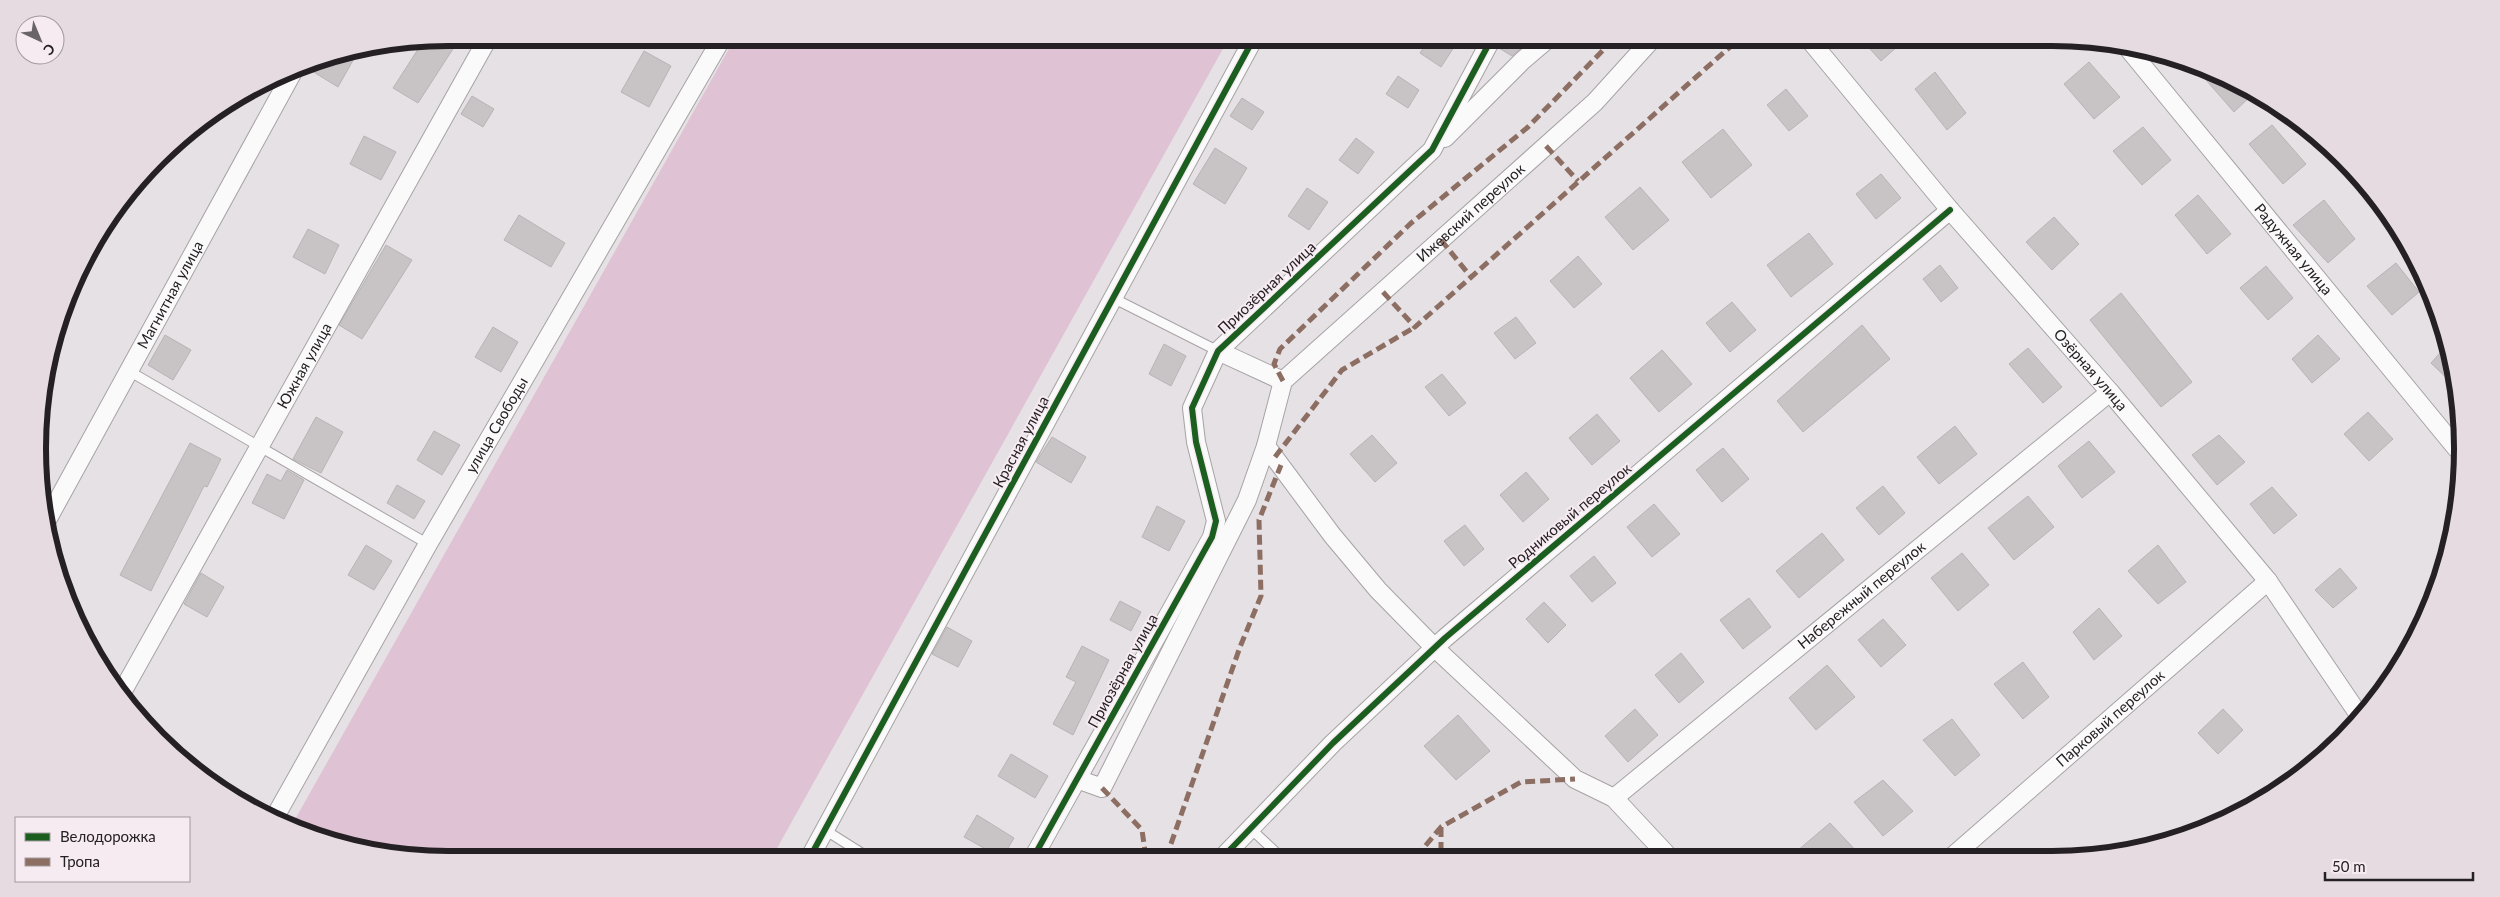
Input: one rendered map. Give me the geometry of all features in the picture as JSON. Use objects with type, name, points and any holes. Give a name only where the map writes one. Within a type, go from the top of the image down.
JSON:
[{"type":"street","name":"Южная улица","points":[[125,687],[484,46]]},
{"type":"street","name":"улица Свободы","points":[[278,812],[428,544],[717,46]]},
{"type":"street","name":"Красная улица","points":[[813,851],[1250,46]]},
{"type":"street","name":"Приозёрная улица","points":[[1037,851],[1212,537],[1216,521],[1196,442],[1192,408],[1218,351],[1432,150],[1488,46]]},
{"type":"street","points":[[1432,150],[1540,46]]},
{"type":"street","name":"Ижевский переулок","points":[[1283,381],[1595,102],[1647,46]]},
{"type":"street","name":"Озёрная улица","points":[[1815,46],[1950,210],[2110,392],[2268,581],[2356,711]]},
{"type":"street","name":"Радужная улица","points":[[2132,55],[2454,445]]},
{"type":"street","name":"Магнитная улица","points":[[52,512],[288,80]]},
{"type":"street","name":"Родниковый переулок","points":[[1229,851],[1333,743],[1435,648],[1950,210]]},
{"type":"street","points":[[1077,780],[1102,788],[1247,500],[1266,446],[1283,381],[1218,351]]},
{"type":"street","name":"Набережный переулок","points":[[1614,798],[2110,392]]},
{"type":"street","points":[[1266,446],[1332,535],[1378,590],[1435,648],[1575,779],[1614,798],[1663,851]]},
{"type":"street","name":"Парковый переулок","points":[[1959,851],[2268,581]]},
{"type":"lane","points":[[1113,298],[1218,351]]},
{"type":"lane","points":[[129,371],[428,544]]},
{"type":"lane","points":[[1251,829],[1275,851]]},
{"type":"lane","points":[[825,830],[858,851]]},
{"type":"shaded area","points":[[730,46],[1225,46],[775,851],[422,850],[370,843],[344,837],[295,820]]},
{"type":"building","points":[[455,46],[418,103],[393,88],[419,47]]},
{"type":"building","points":[[1425,46],[1455,46],[1441,67],[1420,53]]},
{"type":"building","points":[[1500,46],[1524,46],[1512,56],[1499,48]]},
{"type":"building","points":[[1867,46],[1898,46],[1881,61]]},
{"type":"building","points":[[644,51],[671,66],[649,107],[621,92]]},
{"type":"building","points":[[355,58],[338,87],[312,71],[344,60]]},
{"type":"building","points":[[2089,62],[2120,97],[2094,119],[2064,84]]},
{"type":"building","points":[[1935,72],[1966,113],[1947,130],[1915,89]]},
{"type":"building","points":[[1398,76],[1419,90],[1408,108],[1386,94]]},
{"type":"building","points":[[2203,76],[2249,98],[2234,112]]},
{"type":"building","points":[[1786,89],[1808,116],[1789,131],[1767,105]]},
{"type":"building","points":[[472,96],[494,109],[483,127],[461,114]]},
{"type":"building","points":[[1242,98],[1264,112],[1252,130],[1230,116]]},
{"type":"building","points":[[2272,125],[2306,164],[2283,184],[2249,144]]},
{"type":"building","points":[[2143,127],[2171,160],[2142,185],[2113,151]]},
{"type":"building","points":[[1723,129],[1752,165],[1711,198],[1682,162]]},
{"type":"building","points":[[364,136],[396,152],[381,180],[350,164]]},
{"type":"building","points":[[1356,138],[1374,152],[1358,174],[1339,160]]},
{"type":"building","points":[[1215,148],[1247,168],[1225,204],[1193,184]]},
{"type":"building","points":[[1881,174],[1901,198],[1876,219],[1856,194]]},
{"type":"building","points":[[1640,187],[1669,220],[1633,250],[1605,217]]},
{"type":"building","points":[[1307,188],[1328,202],[1309,230],[1288,216]]},
{"type":"building","points":[[2198,195],[2231,234],[2207,254],[2175,215]]},
{"type":"building","points":[[2324,200],[2355,239],[2328,263],[2293,225]]},
{"type":"building","points":[[519,215],[565,243],[551,267],[504,240]]},
{"type":"building","points":[[2054,217],[2079,244],[2052,270],[2026,242]]},
{"type":"building","points":[[308,229],[339,245],[325,274],[293,257]]},
{"type":"building","points":[[1809,233],[1833,264],[1791,297],[1767,265]]},
{"type":"building","points":[[386,245],[412,260],[362,339],[339,325]]},
{"type":"building","points":[[1578,256],[1602,284],[1574,308],[1550,281]]},
{"type":"building","points":[[2396,263],[2419,292],[2392,315],[2367,286]]},
{"type":"building","points":[[1940,265],[1958,288],[1941,302],[1923,279]]},
{"type":"building","points":[[2266,266],[2293,298],[2268,320],[2240,288]]},
{"type":"building","points":[[2121,293],[2192,382],[2161,407],[2090,320]]},
{"type":"building","points":[[1732,302],[1756,330],[1730,352],[1706,323]]},
{"type":"building","points":[[1516,317],[1536,343],[1515,359],[1494,333]]},
{"type":"building","points":[[1862,325],[1890,359],[1803,432],[1777,401]]},
{"type":"building","points":[[493,327],[518,342],[501,372],[475,357]]},
{"type":"building","points":[[165,335],[191,350],[173,380],[148,365]]},
{"type":"building","points":[[2318,335],[2340,359],[2312,383],[2292,359]]},
{"type":"building","points":[[1164,344],[1186,356],[1171,386],[1149,374]]},
{"type":"building","points":[[2028,348],[2062,387],[2043,403],[2009,364]]},
{"type":"building","points":[[1662,350],[1692,384],[1659,412],[1630,378]]},
{"type":"building","points":[[2442,351],[2447,379],[2431,363]]},
{"type":"building","points":[[1442,374],[1466,403],[1449,416],[1425,387]]},
{"type":"building","points":[[2368,412],[2393,439],[2369,461],[2344,434]]},
{"type":"building","points":[[1597,414],[1620,441],[1592,465],[1569,438]]},
{"type":"building","points":[[316,417],[343,432],[321,473],[293,459]]},
{"type":"building","points":[[1955,426],[1977,454],[1939,484],[1917,457]]},
{"type":"building","points":[[434,431],[460,445],[442,475],[417,460]]},
{"type":"building","points":[[1372,435],[1397,463],[1375,482],[1350,454]]},
{"type":"building","points":[[2219,435],[2245,462],[2217,485],[2192,455]]},
{"type":"building","points":[[1052,437],[1086,457],[1071,483],[1036,462]]},
{"type":"building","points":[[2089,441],[2115,472],[2082,498],[2058,466]]},
{"type":"building","points":[[190,443],[221,459],[207,487],[204,486],[151,591],[120,575]]},
{"type":"building","points":[[1723,448],[1749,479],[1722,502],[1696,470]]},
{"type":"building","points":[[287,470],[304,480],[284,519],[252,503],[267,474],[281,481]]},
{"type":"building","points":[[1526,472],[1549,499],[1523,522],[1500,495]]},
{"type":"building","points":[[397,485],[425,501],[414,519],[387,503]]},
{"type":"building","points":[[1883,486],[1905,513],[1879,535],[1856,508]]},
{"type":"building","points":[[2272,487],[2297,515],[2274,534],[2250,504]]},
{"type":"building","points":[[2028,496],[2054,527],[2014,560],[1988,528]]},
{"type":"building","points":[[1654,504],[1680,534],[1652,557],[1627,527]]},
{"type":"building","points":[[1157,506],[1185,521],[1169,551],[1142,537]]},
{"type":"building","points":[[1465,525],[1484,549],[1464,566],[1444,541]]},
{"type":"building","points":[[1822,533],[1844,560],[1799,598],[1776,571]]},
{"type":"building","points":[[366,545],[392,561],[374,590],[348,575]]},
{"type":"building","points":[[2158,545],[2186,582],[2158,604],[2128,571]]},
{"type":"building","points":[[1962,553],[1989,585],[1958,611],[1931,578]]},
{"type":"building","points":[[1594,556],[1616,583],[1592,602],[1570,576]]},
{"type":"building","points":[[2340,568],[2357,588],[2333,608],[2315,590]]},
{"type":"building","points":[[201,573],[224,587],[207,617],[184,604]]},
{"type":"building","points":[[1749,598],[1771,627],[1743,649],[1720,620]]},
{"type":"building","points":[[1120,601],[1141,612],[1131,631],[1110,620]]},
{"type":"building","points":[[1544,602],[1566,625],[1548,643],[1526,619]]},
{"type":"building","points":[[2099,608],[2122,636],[2094,660],[2073,632]]},
{"type":"building","points":[[1883,619],[1906,645],[1881,667],[1858,640]]},
{"type":"building","points":[[947,627],[972,641],[958,667],[932,654]]},
{"type":"building","points":[[1082,646],[1109,660],[1073,735],[1053,724],[1076,682],[1066,677]]},
{"type":"building","points":[[1681,653],[1704,682],[1679,703],[1655,675]]},
{"type":"building","points":[[2023,662],[2049,697],[2023,719],[1994,684]]},
{"type":"building","points":[[1827,665],[1855,697],[1816,730],[1789,698]]},
{"type":"building","points":[[1635,709],[1658,735],[1628,762],[1605,736]]},
{"type":"building","points":[[2223,709],[2243,730],[2218,754],[2198,733]]},
{"type":"building","points":[[1458,715],[1490,751],[1456,780],[1424,746]]},
{"type":"building","points":[[1952,719],[1980,755],[1955,776],[1923,740]]},
{"type":"building","points":[[1011,754],[1048,776],[1035,798],[998,776]]},
{"type":"building","points":[[1883,780],[1913,811],[1883,836],[1854,802]]},
{"type":"building","points":[[977,815],[1014,838],[1006,851],[989,851],[964,837]]},
{"type":"building","points":[[1830,823],[1856,851],[1797,851]]},
{"type":"marked path","points":[[1283,381],[1274,364],[1280,349],[1410,224],[1528,127],[1607,46]]},
{"type":"marked path","points":[[1383,292],[1415,327],[1731,46]]},
{"type":"marked path","points":[[1546,146],[1578,181]]},
{"type":"marked path","points":[[1441,240],[1471,277]]},
{"type":"marked path","points":[[1275,457],[1342,370],[1415,327]]},
{"type":"marked path","points":[[1168,851],[1240,647],[1261,596],[1259,520],[1281,465]]},
{"type":"marked path","points":[[1421,851],[1441,827],[1521,782],[1575,779]]},
{"type":"marked path","points":[[1102,788],[1142,830],[1145,851]]},
{"type":"marked path","points":[[1441,827],[1441,851]]},
{"type":"cycle path","points":[[813,851],[1250,46]]},
{"type":"cycle path","points":[[1037,851],[1212,537],[1216,521],[1196,442],[1192,408],[1218,351],[1432,150],[1488,46]]},
{"type":"cycle path","points":[[1229,851],[1333,743],[1445,638],[1950,210]]}]
